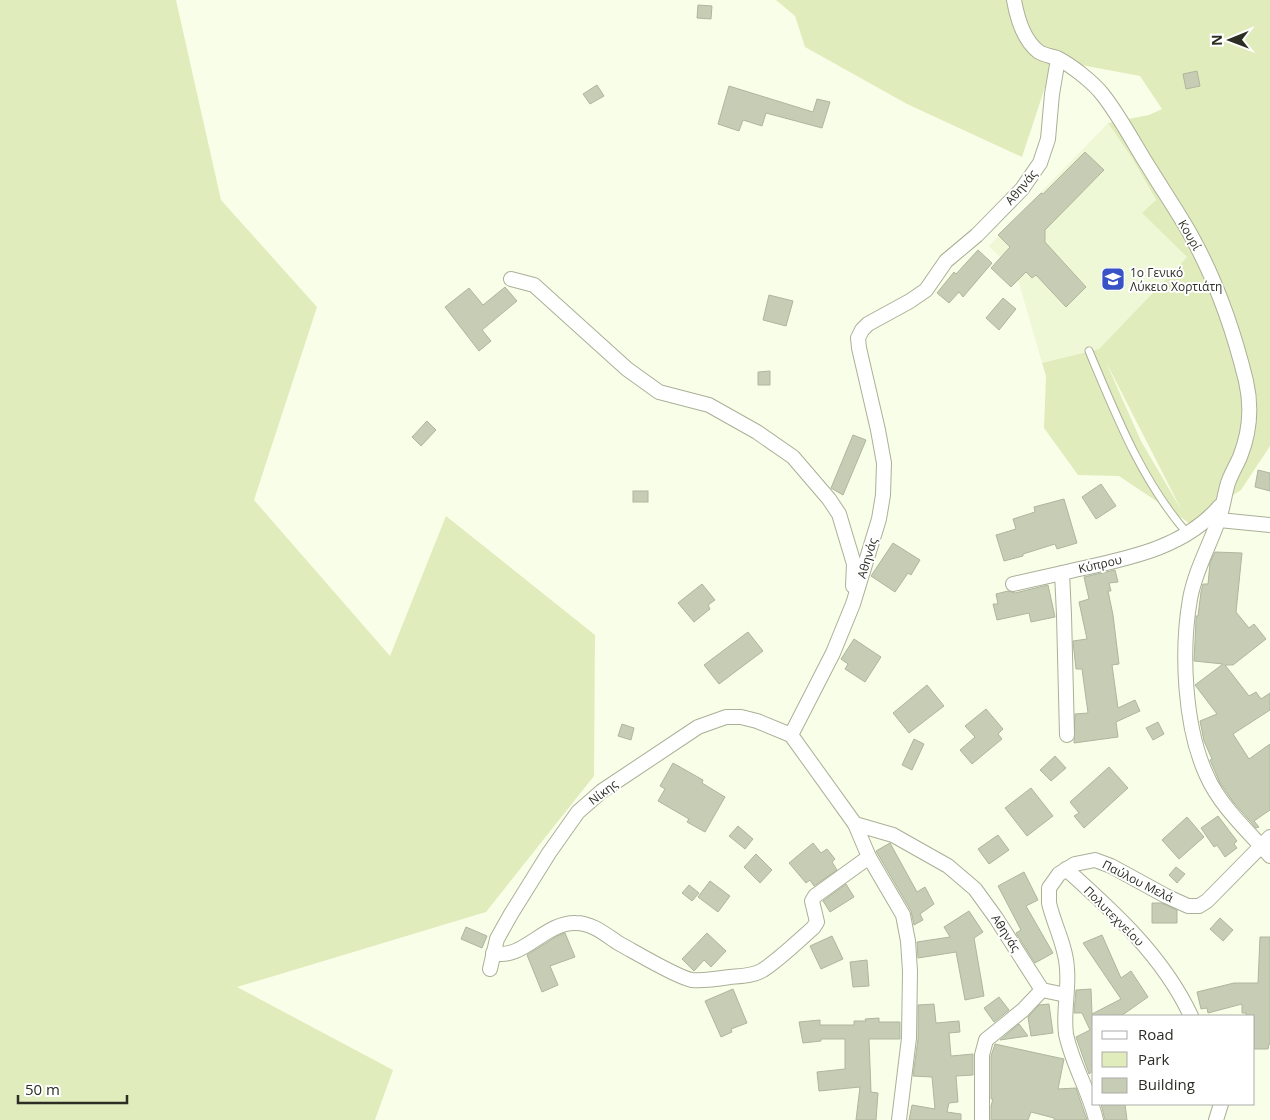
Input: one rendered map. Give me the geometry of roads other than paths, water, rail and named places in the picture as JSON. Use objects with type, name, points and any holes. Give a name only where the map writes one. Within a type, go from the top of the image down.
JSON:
[{"type":"street","name":"Κουρί","points":[[1014,0],[1023,29],[1030,42],[1040,53],[1058,59],[1094,85],[1114,112],[1192,236],[1221,303],[1246,380],[1250,409],[1247,435],[1229,481],[1218,520],[1200,562],[1190,598],[1185,650],[1186,693],[1195,741],[1207,777],[1229,811],[1267,847]]},
{"type":"street","name":"Αθηνάς","points":[[791,735],[833,653],[853,604],[879,519],[884,463],[858,338],[868,324],[926,290],[946,261],[977,235],[1022,189],[1040,163],[1048,139],[1052,94],[1058,59]]},
{"type":"street","points":[[510,279],[534,285],[627,369],[659,392],[709,405],[757,432],[793,457],[829,499],[839,514],[854,564],[853,604]]},
{"type":"street","name":"Κύπρου","points":[[1067,735],[1062,573],[1161,548],[1211,517],[1224,502]]},
{"type":"street","points":[[1218,520],[1270,525]]},
{"type":"street","points":[[1012,584],[1062,573]]},
{"type":"street","name":"Νίκης","points":[[490,969],[497,939],[511,914],[578,812],[602,791],[698,727],[726,717],[741,716],[791,735]]},
{"type":"street","points":[[791,735],[855,824],[869,857],[903,914],[908,941],[910,971],[909,1038],[899,1120]]},
{"type":"street","name":"Αθηνάς","points":[[855,824],[893,835],[948,866],[975,889],[1042,990]]},
{"type":"street","name":"Παύλου Μελά","points":[[1096,1120],[1087,1091],[1073,1062],[1070,1050],[1065,1024],[1068,973],[1066,959],[1051,911],[1048,894],[1050,885],[1066,869],[1086,861],[1099,861],[1188,906],[1199,906],[1267,847]]},
{"type":"street","points":[[494,953],[501,955],[511,953],[553,928],[565,923],[578,923],[590,925],[619,943],[690,980],[752,975],[763,970],[813,928],[817,922],[812,902],[814,896],[869,857]]},
{"type":"street","name":"Πολυτεχνείου","points":[[1066,869],[1134,932],[1163,971],[1190,1015]]},
{"type":"street","points":[[982,1120],[982,1055],[986,1040],[1023,1010],[1042,990],[1066,995]]},
{"type":"street","points":[[1216,1120],[1222,1105]]},
{"type":"street","points":[[1222,1105],[1226,1120]]},
{"type":"lane","points":[[1089,351],[1125,436],[1140,464],[1172,515],[1187,533]]},
{"type":"place","name":"1ο Γενικό Λύκειο Χορτιάτη","points":[[1113,279]]}]
